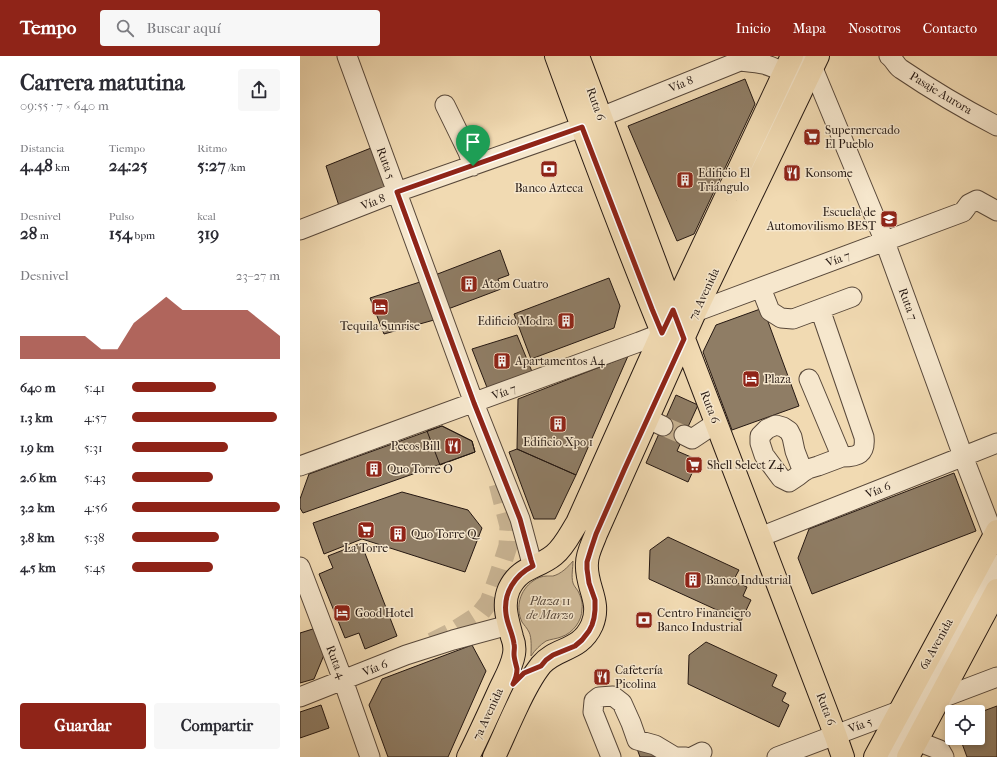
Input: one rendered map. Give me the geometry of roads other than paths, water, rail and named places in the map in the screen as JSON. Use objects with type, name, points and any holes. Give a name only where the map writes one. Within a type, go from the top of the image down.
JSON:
[{"type":"main road","name":"Ruta 6","points":[[556,56],[652,309],[676,333]]},
{"type":"main road","name":"Ruta 6","points":[[578,56],[601,117],[676,333],[716,423],[836,734],[843,757]]},
{"type":"main road","name":"7a Avenida","points":[[468,757],[514,655],[514,645],[506,613],[509,590],[518,576],[527,569],[554,555],[561,548],[577,523],[676,333],[811,60]]},
{"type":"main road","name":"7a Avenida","points":[[494,756],[525,689],[541,666],[553,655],[575,646],[582,640],[592,625],[595,605],[588,576],[587,562],[596,534],[625,468],[655,422],[676,333],[788,64]]},
{"type":"main road","name":"6a Avenida","points":[[875,757],[996,537]]},
{"type":"main road","points":[[913,749],[997,590]]},
{"type":"street","name":"Ruta 5","points":[[347,56],[474,403],[520,519],[533,566]]},
{"type":"street","name":"Pasaje Aurora","points":[[889,56],[899,68],[965,109],[997,126]]},
{"type":"street","name":"Vía 8","points":[[601,117],[745,58],[770,65],[788,64]]},
{"type":"street","name":"Ruta 7","points":[[811,60],[885,242],[963,456],[996,537]]},
{"type":"street","points":[[445,105],[468,152],[473,166]]},
{"type":"street","name":"Vía 8","points":[[300,230],[397,192],[582,127]]},
{"type":"street","name":"Vía 7","points":[[300,466],[632,345],[676,333],[761,288],[962,212],[969,204],[977,200],[997,211]]},
{"type":"street","points":[[761,288],[770,310],[781,318],[793,319],[852,297]]},
{"type":"street","points":[[803,472],[842,457],[857,456],[862,451],[865,444],[864,437],[820,309]]},
{"type":"street","points":[[564,543],[580,535],[586,529],[676,333]]},
{"type":"street","points":[[810,379],[842,457]]},
{"type":"street","points":[[684,435],[692,439],[716,423]]},
{"type":"street","name":"Vía 6","points":[[760,537],[997,443]]},
{"type":"street","name":"Ruta 5","points":[[492,450],[494,468]]},
{"type":"street","points":[[586,529],[586,545],[589,555]]},
{"type":"street","points":[[895,757],[997,564]]},
{"type":"street","name":"Ruta 4","points":[[300,567],[343,680],[370,757]]},
{"type":"street","name":"Vía 6","points":[[300,697],[412,652],[509,625]]},
{"type":"street","points":[[494,756],[517,670],[514,655]]},
{"type":"street","points":[[513,684],[524,673],[541,666]]},
{"type":"street","points":[[939,698],[997,677]]},
{"type":"street","points":[[637,740],[631,722],[622,703],[612,696],[599,697],[594,702],[593,712],[611,754],[637,740],[655,745],[675,757],[693,755]]},
{"type":"street","name":"Vía 5","points":[[777,757],[899,711]]},
{"type":"street","points":[[913,749],[940,750],[944,757]]},
{"type":"tunnel","points":[[663,426],[684,435]]},
{"type":"tunnel","points":[[432,642],[452,632],[479,615],[489,602],[508,546],[509,526],[496,476]]},
{"type":"place","name":"Supermercado El Pueblo","points":[[812,137]]},
{"type":"place","name":"Banco Azteca","points":[[549,169]]},
{"type":"place","name":"Konsome","points":[[792,173]]},
{"type":"place","name":"Edificio El Triángulo","points":[[685,180]]},
{"type":"place","name":"Escuela de Automovilismo BEST","points":[[889,219]]},
{"type":"place","name":"Atom Cuatro","points":[[469,284]]},
{"type":"place","name":"Tequila Sunrise","points":[[380,307]]},
{"type":"place","name":"Edificio Modra","points":[[566,321]]},
{"type":"place","name":"Apartamentos A4","points":[[502,361]]},
{"type":"place","name":"Plaza","points":[[751,379]]},
{"type":"place","name":"Edificio Xpo 1","points":[[558,424]]},
{"type":"place","name":"Pecos Bill","points":[[453,446]]},
{"type":"place","name":"Shell Select Z4","points":[[694,465]]},
{"type":"place","name":"Quo Torre O","points":[[374,469]]},
{"type":"place","name":"La Torre","points":[[366,530]]},
{"type":"place","name":"Quo Torre Q","points":[[398,534]]},
{"type":"place","name":"Banco Industrial","points":[[693,580]]},
{"type":"place","name":"Good Hotel","points":[[342,613]]},
{"type":"place","name":"Centro Financiero Banco Industrial","points":[[644,620]]},
{"type":"place","name":"Cafetería Picolina","points":[[602,677]]},
{"type":"park label","name":"Plaza 11 de Marzo","points":[[550,608]]}]
